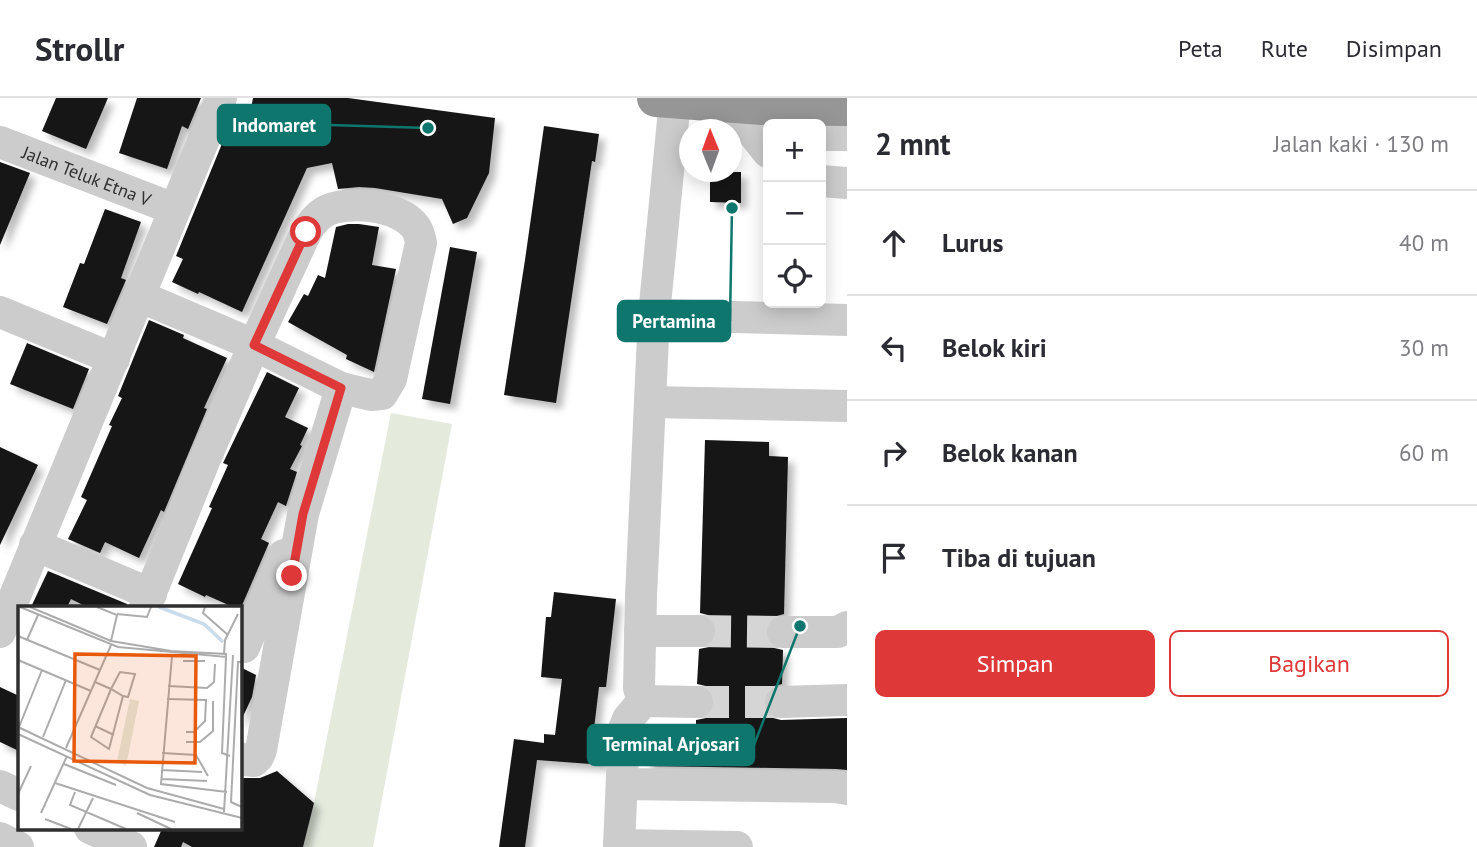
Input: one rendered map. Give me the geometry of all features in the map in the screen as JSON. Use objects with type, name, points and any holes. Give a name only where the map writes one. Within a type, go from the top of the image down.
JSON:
[{"type":"highway","points":[[665,99],[847,107]]},
{"type":"street","points":[[0,632],[221,98]]},
{"type":"street","points":[[643,701],[639,688],[640,631],[665,99]]},
{"type":"street","points":[[723,101],[763,140]]},
{"type":"street","points":[[826,135],[847,135]]},
{"type":"street","name":"Jalan Teluk Etna V","points":[[0,142],[174,209]]},
{"type":"street","points":[[826,181],[847,183]]},
{"type":"street","points":[[35,545],[148,603],[205,458],[254,345],[306,232],[317,218],[333,208],[354,205],[377,207],[403,215],[416,227],[421,243],[391,379],[382,394],[376,396],[341,388],[254,345],[139,296]]},
{"type":"street","points":[[0,312],[114,359]]},
{"type":"street","points":[[654,315],[847,320]]},
{"type":"street","points":[[242,759],[254,761],[260,754],[303,514],[341,388]]},
{"type":"street","points":[[650,402],[847,406]]},
{"type":"street","points":[[277,661],[242,646],[303,514]]},
{"type":"street","points":[[783,632],[838,632],[847,627]]},
{"type":"street","points":[[640,631],[699,631]]},
{"type":"street","points":[[781,702],[847,700]]},
{"type":"street","points":[[643,701],[697,702]]},
{"type":"street","points":[[643,701],[628,719],[624,729],[619,846],[737,847]]},
{"type":"street","points":[[622,784],[847,789]]},
{"type":"street","points":[[0,786],[18,795]]},
{"type":"street","points":[[94,830],[131,847]]},
{"type":"street","points":[[0,838],[18,847]]},
{"type":"shaded area","points":[[391,413],[452,424],[373,847],[303,847],[314,803]]},
{"type":"building","points":[[56,98],[108,98],[86,149],[42,131]]},
{"type":"building","points":[[137,98],[201,98],[188,129],[182,126],[167,169],[119,153]]},
{"type":"building","points":[[253,98],[348,98],[495,118],[489,173],[467,218],[453,224],[442,199],[375,188],[338,189],[332,163],[307,168],[242,312],[172,282],[183,259],[176,256],[228,129],[229,127],[246,135]]},
{"type":"building","points":[[544,126],[599,134],[595,162],[592,161],[556,403],[504,395]]},
{"type":"building","points":[[0,162],[30,173],[0,245]]},
{"type":"building","points":[[710,182],[741,182],[741,203],[710,202]]},
{"type":"building","points":[[105,209],[141,222],[121,278],[126,280],[107,324],[63,307],[80,263],[84,264]]},
{"type":"building","points":[[348,224],[379,227],[372,265],[396,269],[374,372],[346,359],[347,355],[288,322],[304,294],[308,296],[318,275],[325,278],[336,227]]},
{"type":"building","points":[[450,247],[477,252],[450,404],[422,399]]},
{"type":"building","points":[[149,320],[227,358],[204,408],[207,409],[164,512],[161,510],[139,558],[105,542],[100,553],[68,539],[87,500],[81,497],[112,426],[109,425],[122,398],[118,396]]},
{"type":"building","points":[[27,343],[89,369],[73,409],[10,384]]},
{"type":"building","points":[[267,372],[299,388],[285,417],[308,428],[290,469],[297,472],[286,506],[278,502],[261,539],[269,543],[242,606],[231,606],[178,584],[228,465],[223,463]]},
{"type":"building","points":[[705,440],[769,442],[769,456],[788,457],[784,614],[767,622],[765,631],[767,642],[774,648],[783,650],[782,684],[771,687],[765,694],[763,703],[766,712],[781,720],[847,718],[847,770],[646,766],[647,732],[696,732],[696,720],[706,718],[715,703],[713,693],[706,686],[697,684],[699,649],[709,647],[717,632],[714,621],[708,615],[700,613]]},
{"type":"building","points":[[0,447],[38,465],[0,545]]},
{"type":"building","points":[[48,571],[127,604],[85,606],[71,599],[68,606],[31,606]]},
{"type":"building","points":[[554,592],[616,599],[606,687],[599,687],[593,737],[605,738],[604,765],[537,760],[525,847],[499,847],[514,739],[544,743],[544,734],[555,735],[562,679],[541,677],[546,617],[551,617]]},
{"type":"building","points":[[242,668],[256,675],[252,697],[242,719]]},
{"type":"building","points":[[0,687],[18,696],[18,751],[0,742]]},
{"type":"building","points":[[277,771],[314,803],[303,847],[192,847],[183,842],[181,847],[154,847],[161,831],[159,830],[242,830],[242,778],[260,778]]},
{"type":"tunnel","points":[[699,631],[783,632]]},
{"type":"tunnel","points":[[697,702],[781,702]]},
{"type":"place","name":"Indomaret","points":[[428,128]]},
{"type":"place","name":"Pertamina","points":[[732,208]]},
{"type":"place","name":"Terminal Arjosari","points":[[800,626]]},
{"type":"route","points":[[292,576],[303,514],[341,388],[254,345],[306,232]]}]
